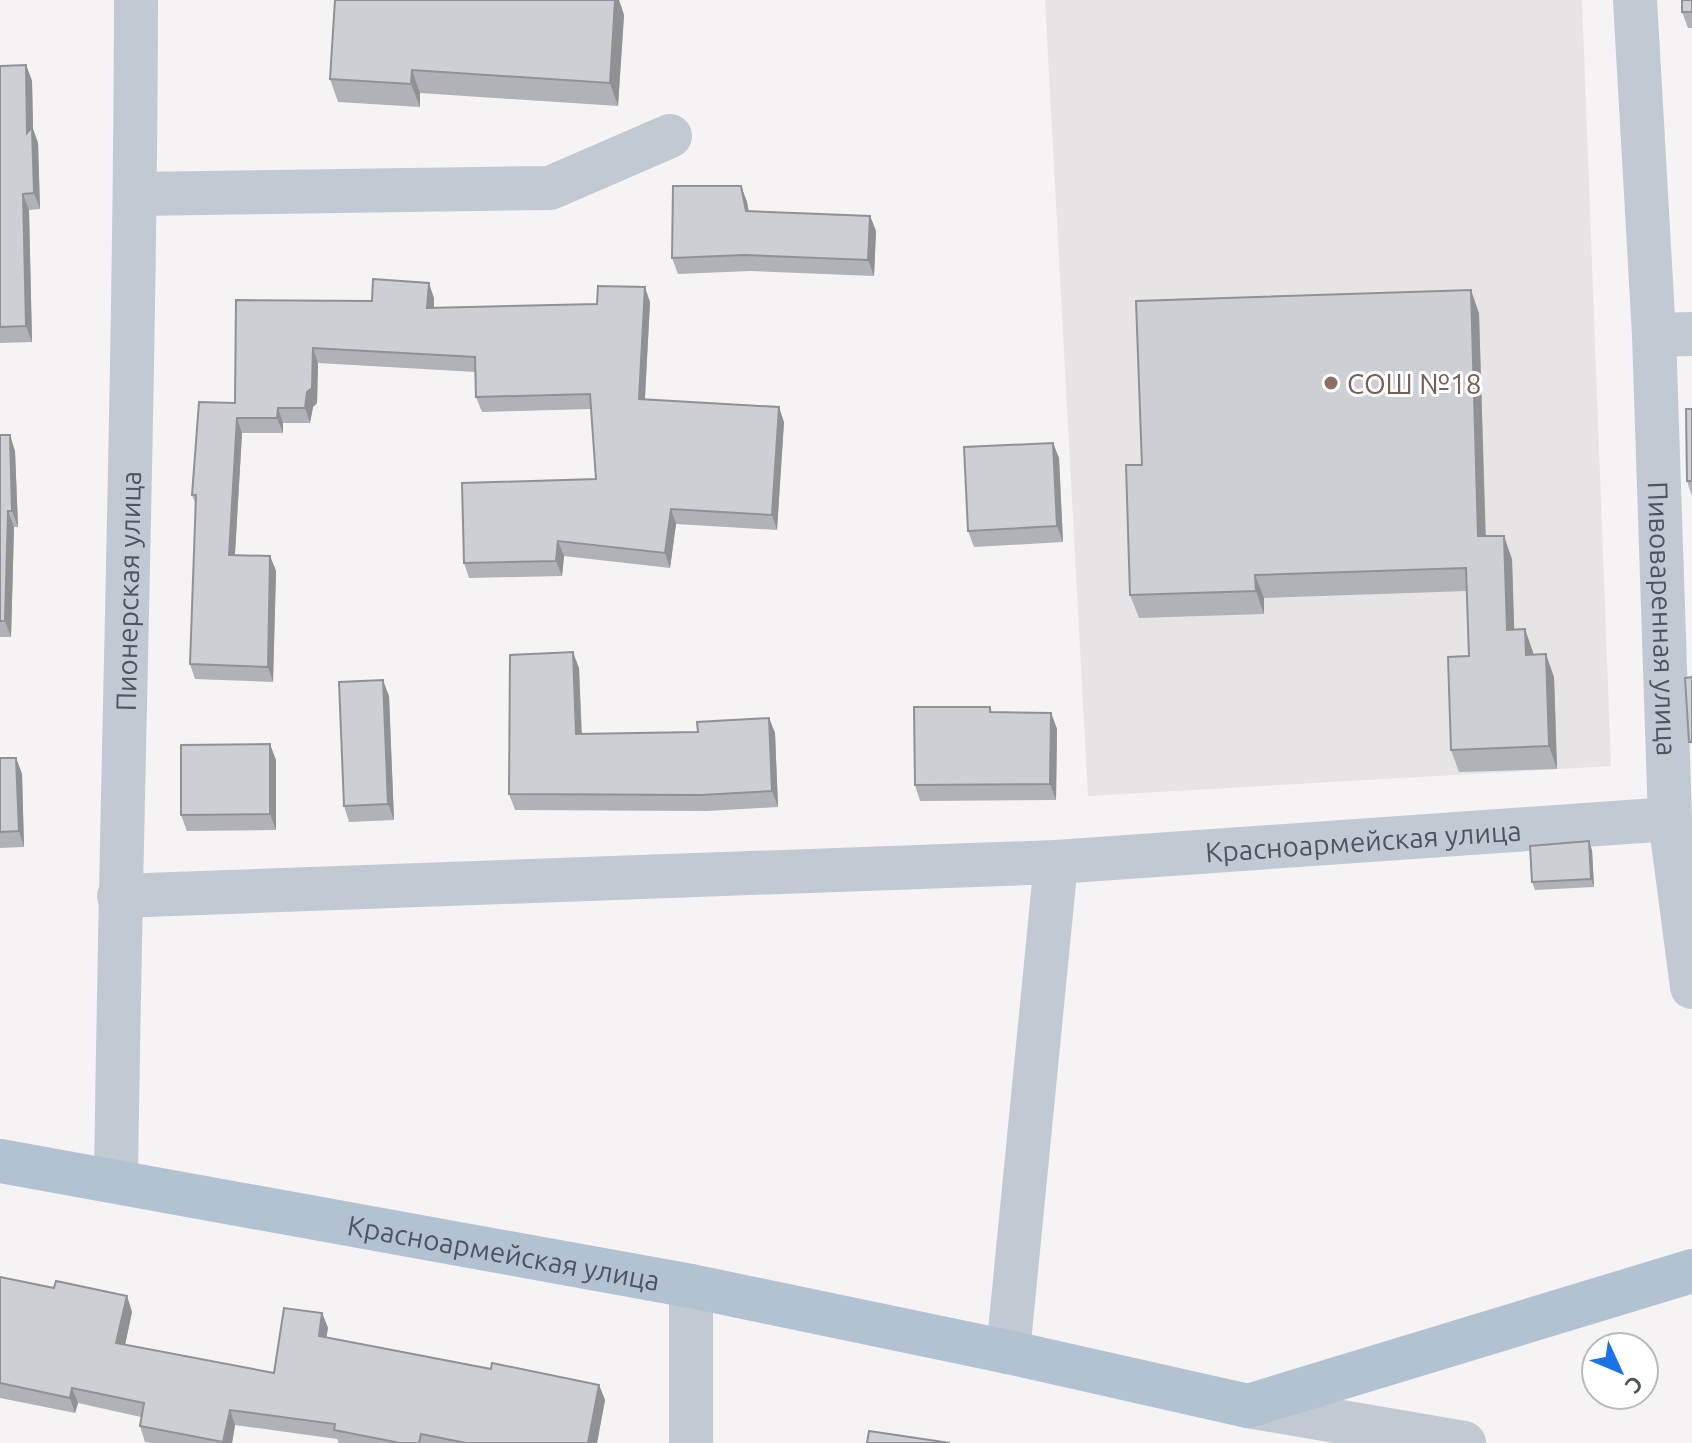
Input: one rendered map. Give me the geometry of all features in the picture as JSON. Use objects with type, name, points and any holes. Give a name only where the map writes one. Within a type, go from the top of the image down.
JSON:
[{"type":"main road","name":"Красноармейская улица","points":[[0,1161],[691,1286],[1248,1406],[1692,1271]]},
{"type":"street","name":"Пионерская улица","points":[[116,1181],[136,0]]},
{"type":"street","name":"Пивоваренная улица","points":[[1635,0],[1673,334],[1670,819],[1692,987]]},
{"type":"street","points":[[135,194],[550,188],[670,136]]},
{"type":"street","name":"Красноармейская улица","points":[[119,896],[1056,862],[1670,819]]},
{"type":"street","points":[[1008,1352],[1056,862]]},
{"type":"street","points":[[691,1286],[691,1443]]},
{"type":"street","name":"Красноармейская улица","points":[[1248,1406],[1464,1443]]},
{"type":"shaded area","name":"СОШ №18","points":[[1045,0],[1582,0],[1611,766],[1088,796]]},
{"type":"building","points":[[335,0],[615,0],[610,83],[412,70],[411,84],[330,79]]},
{"type":"building","points":[[1682,0],[1692,0],[1692,12],[1682,12]]},
{"type":"building","points":[[26,65],[27,133],[32,127],[34,193],[23,194],[26,326],[0,327],[0,66]]},
{"type":"building","points":[[673,186],[741,186],[746,211],[870,216],[868,260],[744,255],[672,258]]},
{"type":"building","points":[[373,279],[429,283],[427,308],[597,304],[598,286],[645,287],[639,399],[779,407],[772,515],[671,509],[665,553],[558,541],[556,561],[464,563],[462,483],[596,479],[590,394],[476,397],[475,357],[313,348],[312,388],[307,392],[305,408],[278,408],[277,418],[237,418],[229,555],[270,556],[268,667],[190,664],[196,495],[192,495],[199,402],[235,403],[236,300],[372,301]]},
{"type":"building","points":[[1471,290],[1478,536],[1504,536],[1507,630],[1525,629],[1526,655],[1546,654],[1549,746],[1451,750],[1448,657],[1469,656],[1466,568],[1255,575],[1256,591],[1130,595],[1126,465],[1142,465],[1136,301]]},
{"type":"building","points":[[1686,409],[1692,409],[1692,481],[1687,481]]},
{"type":"building","points":[[0,435],[10,435],[12,511],[8,511],[5,621],[0,621]]},
{"type":"building","points":[[1053,443],[1057,526],[968,531],[964,447]]},
{"type":"building","points":[[573,652],[576,734],[698,732],[697,722],[769,718],[772,791],[701,795],[509,794],[510,655]]},
{"type":"building","points":[[1692,677],[1692,742],[1689,742],[1685,678]]},
{"type":"building","points":[[383,680],[388,804],[344,806],[339,682]]},
{"type":"building","points":[[914,707],[990,707],[990,712],[1051,713],[1050,784],[915,785]]},
{"type":"building","points":[[270,744],[270,814],[181,815],[181,745]]},
{"type":"building","points":[[0,758],[16,758],[19,831],[0,832]]},
{"type":"building","points":[[1589,841],[1591,879],[1532,882],[1530,846]]},
{"type":"building","points":[[0,1277],[54,1288],[56,1281],[127,1296],[116,1343],[274,1373],[284,1308],[322,1313],[319,1336],[491,1369],[492,1363],[599,1385],[588,1443],[466,1443],[421,1434],[419,1443],[400,1443],[334,1430],[335,1424],[230,1410],[223,1442],[140,1426],[144,1403],[72,1388],[70,1398],[0,1383]]},
{"type":"building","points":[[869,1431],[950,1443],[867,1443]]},
{"type":"place","name":"СОШ №18","points":[[1331,383]]}]
